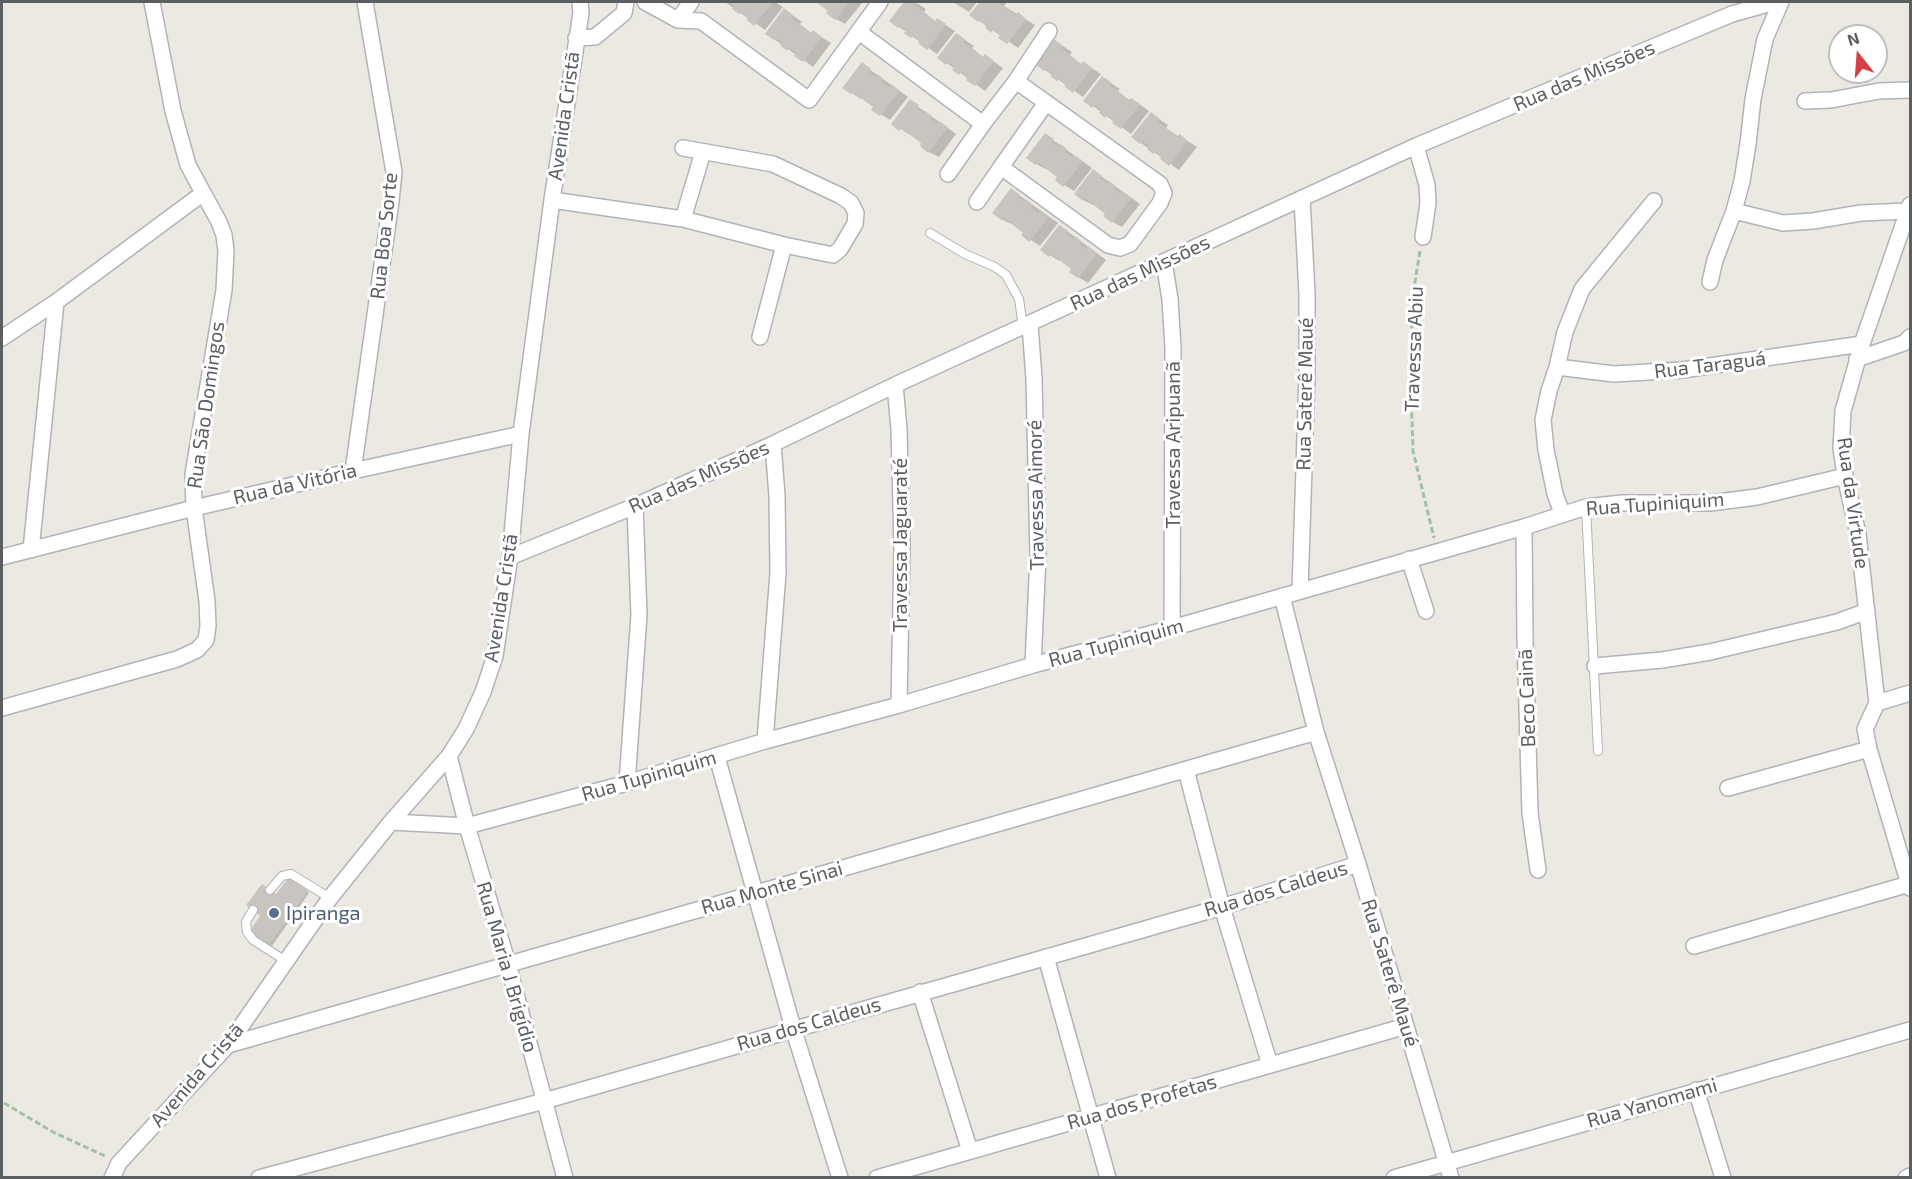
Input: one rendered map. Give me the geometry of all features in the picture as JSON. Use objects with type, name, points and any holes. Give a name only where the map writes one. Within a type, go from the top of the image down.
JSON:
[{"type":"street","name":"Rua São Domingos","points":[[2,708],[177,659],[197,650],[206,640],[207,601],[192,483],[224,290],[226,251],[219,222],[188,165],[173,111],[152,2]]},
{"type":"street","name":"Rua Boa Sorte","points":[[353,471],[392,201],[394,172],[365,2]]},
{"type":"street","name":"Avenida Cristã","points":[[116,1170],[228,1045],[330,898],[391,822],[449,756],[483,692],[495,656],[510,556],[521,434],[580,2]]},
{"type":"street","points":[[576,38],[595,37],[624,12],[626,2]]},
{"type":"street","points":[[645,2],[678,20],[701,21],[809,100],[880,2]]},
{"type":"street","points":[[678,20],[691,2]]},
{"type":"street","name":"Rua das Missões","points":[[510,556],[634,506],[773,444],[895,385],[1416,146],[1732,14],[1775,2]]},
{"type":"street","points":[[1710,282],[1715,260],[1734,211],[1742,181],[1753,99],[1765,39],[1780,2]]},
{"type":"street","points":[[948,174],[1016,81],[1049,31]]},
{"type":"street","points":[[859,32],[983,124]]},
{"type":"street","points":[[1001,167],[1108,245],[1120,248],[1130,244],[1160,203],[1164,193],[1160,184],[1016,81]]},
{"type":"street","points":[[1805,101],[1831,100],[1879,91],[1911,90]]},
{"type":"street","points":[[977,202],[1046,103]]},
{"type":"street","points":[[1416,146],[1427,185],[1428,203],[1423,237]]},
{"type":"street","points":[[552,200],[683,219],[833,255],[840,249],[855,224],[856,213],[851,203],[773,164],[683,148]]},
{"type":"street","points":[[683,219],[703,152]]},
{"type":"street","points":[[2,338],[57,302],[202,194]]},
{"type":"street","name":"Rua Saterê Maué","points":[[1300,591],[1307,375],[1307,294],[1302,198]]},
{"type":"street","points":[[1562,513],[1555,494],[1546,450],[1544,420],[1549,390],[1565,332],[1582,289],[1654,201]]},
{"type":"street","points":[[1734,211],[1783,223],[1909,208]]},
{"type":"street","name":"Rua da Virtude","points":[[1877,703],[1857,534],[1841,448],[1843,411],[1857,359],[1909,208]]},
{"type":"street","points":[[760,337],[784,245]]},
{"type":"street","name":"Travessa Aripuanã","points":[[1164,262],[1170,299],[1173,348],[1172,628]]},
{"type":"street","points":[[31,550],[57,302]]},
{"type":"street","name":"Travessa Aimoré","points":[[1027,326],[1034,378],[1038,556],[1034,665]]},
{"type":"street","points":[[1857,359],[1904,343],[1911,337]]},
{"type":"street","name":"Rua Taraguá","points":[[1557,367],[1614,374],[1682,370],[1862,344]]},
{"type":"street","name":"Travessa Jaguaraté","points":[[895,385],[902,547],[899,705]]},
{"type":"street","name":"Rua da Vitória","points":[[2,557],[194,508],[521,434]]},
{"type":"street","points":[[765,741],[778,573],[777,496],[773,444]]},
{"type":"street","name":"Rua Tupiniquim","points":[[391,822],[467,826],[627,783],[765,741],[1172,628],[1524,527],[1586,507],[1622,503],[1710,502],[1757,496],[1845,476]]},
{"type":"street","points":[[627,783],[639,615],[634,506]]},
{"type":"street","name":"Beco Cainã","points":[[1524,527],[1530,813],[1538,870]]},
{"type":"street","points":[[1409,560],[1426,611]]},
{"type":"street","name":"Rua Saterê Maué","points":[[1282,596],[1316,732],[1358,864],[1451,1178]]},
{"type":"street","points":[[1595,666],[1662,660],[1710,652],[1837,622],[1867,611]]},
{"type":"street","points":[[1694,946],[1910,886],[1907,863],[1869,749],[1865,729],[1877,703],[1911,693]]},
{"type":"street","name":"Rua Monte Sinai","points":[[228,1045],[1316,732]]},
{"type":"street","points":[[1728,788],[1869,749]]},
{"type":"street","name":"Rua Maria J Brigídio","points":[[449,756],[565,1178]]},
{"type":"street","points":[[717,757],[794,1028],[840,1178]]},
{"type":"street","points":[[1186,770],[1222,907],[1270,1065]]},
{"type":"street","name":"Rua dos Caldeus","points":[[259,1178],[544,1101],[1222,907],[1358,864]]},
{"type":"street","points":[[1046,957],[1108,1178]]},
{"type":"street","points":[[920,992],[970,1151]]},
{"type":"street","name":"Rua dos Profetas","points":[[877,1178],[1406,1026]]},
{"type":"street","name":"Rua Yanomami","points":[[1394,1178],[1911,1030]]},
{"type":"street","points":[[1696,1090],[1723,1178]]},
{"type":"lane","points":[[930,233],[1006,275],[1019,299],[1027,326]]},
{"type":"lane","points":[[1586,507],[1598,751]]},
{"type":"lane","points":[[270,890],[282,876],[291,874],[330,898]]},
{"type":"lane","points":[[253,910],[246,922],[247,932],[253,940],[286,962]]},
{"type":"path","name":"Travessa Abiu","points":[[1423,237],[1412,300],[1413,451],[1438,551]]},
{"type":"path","points":[[4,1103],[116,1170]]},
{"type":"building","points":[[728,2],[773,2],[754,26],[746,19],[748,17],[732,9],[734,6]]},
{"type":"building","points":[[816,2],[849,2],[835,20]]},
{"type":"building","points":[[904,2],[917,3],[915,5],[935,21],[937,18],[946,24],[927,50],[918,43],[920,41],[904,33],[906,31],[900,25],[898,28],[889,21]]},
{"type":"building","points":[[980,2],[998,2],[1016,15],[1018,12],[1026,19],[1007,44],[998,38],[1000,35],[993,30],[991,33],[985,27],[987,25],[969,15]]},
{"type":"building","points":[[784,8],[793,15],[791,18],[811,33],[813,30],[822,37],[803,62],[794,56],[796,53],[789,48],[787,51],[780,45],[782,43],[776,38],[774,40],[765,34]]},
{"type":"building","points":[[956,33],[965,39],[963,42],[983,57],[985,54],[994,61],[975,86],[966,80],[968,77],[961,72],[959,75],[952,70],[955,67],[948,62],[946,65],[937,58]]},
{"type":"building","points":[[1054,39],[1063,46],[1061,48],[1081,64],[1083,61],[1092,68],[1073,93],[1064,86],[1066,84],[1050,76],[1053,74],[1035,64]]},
{"type":"building","points":[[862,62],[871,69],[869,72],[875,77],[877,74],[884,79],[882,82],[889,87],[891,84],[900,91],[880,116],[871,110],[873,107],[853,92],[851,94],[842,88]]},
{"type":"building","points":[[1102,76],[1111,82],[1109,85],[1129,100],[1131,98],[1140,104],[1121,129],[1112,123],[1114,120],[1107,115],[1105,118],[1099,113],[1101,110],[1094,105],[1092,108],[1083,101]]},
{"type":"building","points":[[910,99],[919,105],[917,108],[923,113],[925,111],[937,123],[939,121],[948,127],[928,153],[920,146],[921,143],[901,128],[899,131],[891,124]]},
{"type":"building","points":[[1151,112],[1160,119],[1157,121],[1177,137],[1180,134],[1188,141],[1169,166],[1160,159],[1162,157],[1147,149],[1149,146],[1142,141],[1140,144],[1131,137]]},
{"type":"building","points":[[1045,133],[1054,139],[1052,142],[1059,147],[1061,144],[1067,149],[1065,152],[1083,161],[1063,187],[1055,180],[1057,177],[1037,162],[1035,165],[1026,158]]},
{"type":"building","points":[[1093,169],[1102,176],[1100,178],[1116,186],[1114,188],[1120,194],[1122,191],[1131,198],[1112,223],[1103,216],[1105,214],[1085,198],[1083,201],[1074,194]]},
{"type":"building","points":[[1011,188],[1020,195],[1018,197],[1033,205],[1031,208],[1038,213],[1040,210],[1049,217],[1029,242],[1021,235],[1023,233],[1003,217],[1001,220],[992,213]]},
{"type":"building","points":[[1059,225],[1068,231],[1066,234],[1073,239],[1075,236],[1081,241],[1080,244],[1086,249],[1088,246],[1097,253],[1078,278],[1069,272],[1071,269],[1051,254],[1049,257],[1040,250]]},
{"type":"building","name":"Ipiranga","points":[[289,877],[308,891],[268,946],[249,932],[260,916],[246,905],[262,884],[276,894]]},
{"type":"place","name":"Ipiranga","points":[[274,913]]}]
